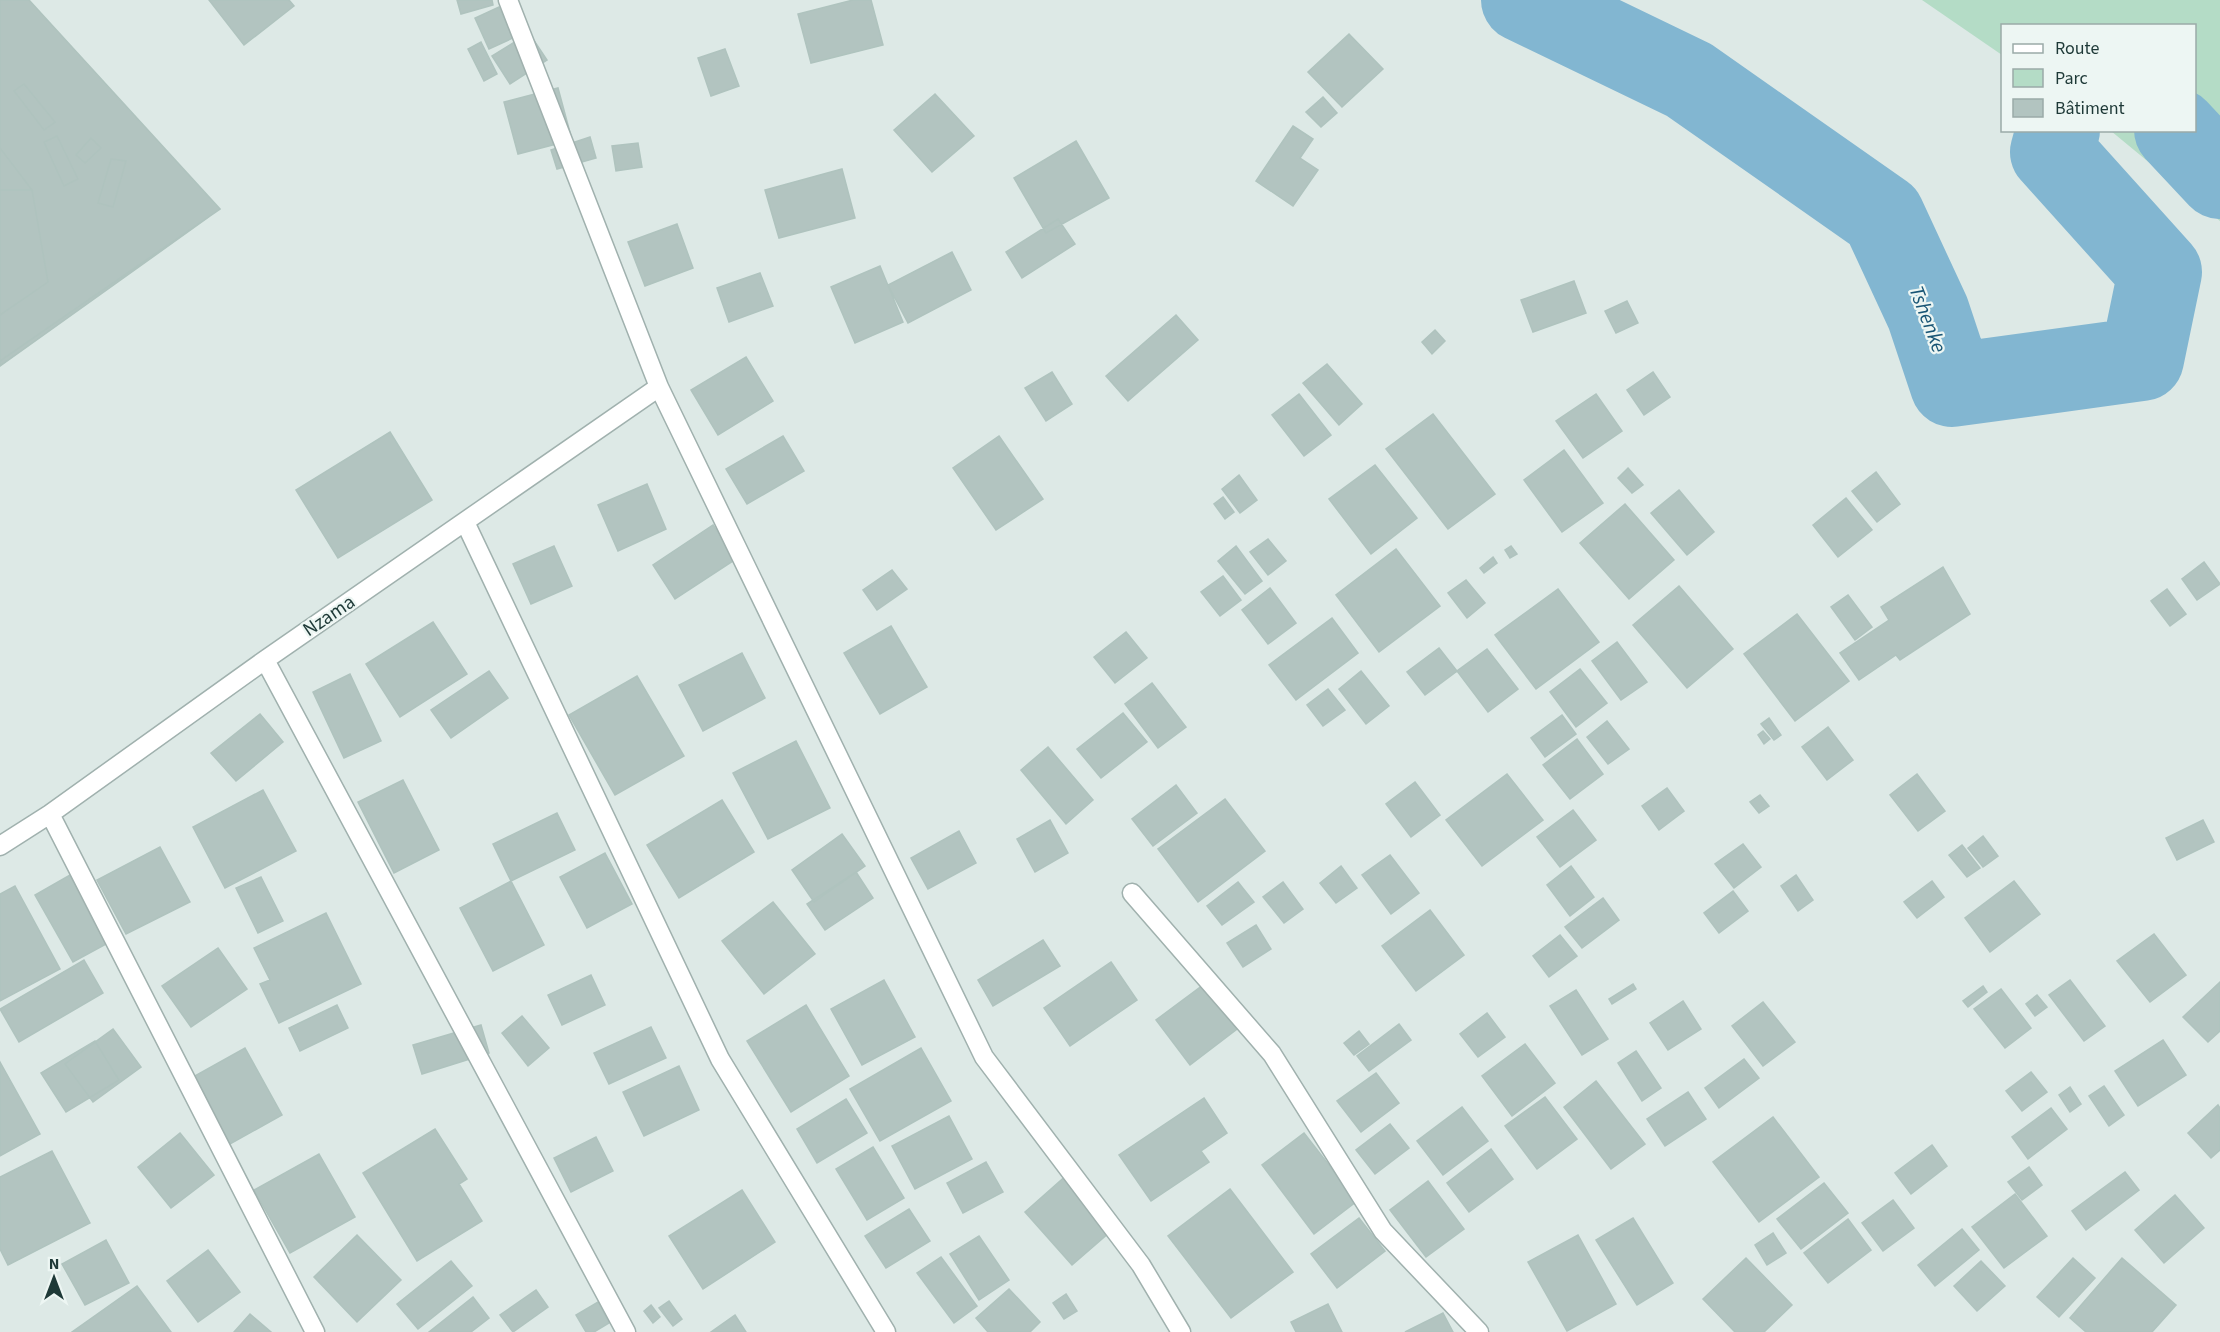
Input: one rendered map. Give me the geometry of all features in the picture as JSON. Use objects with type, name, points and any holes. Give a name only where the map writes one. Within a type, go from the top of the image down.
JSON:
[{"type":"street","points":[[508,0],[659,387],[984,1057],[1141,1265],[1180,1332]]},
{"type":"street","name":"Nzama","points":[[0,846],[50,814],[265,660],[659,387]]},
{"type":"street","points":[[465,522],[720,1059],[886,1332]]},
{"type":"street","points":[[265,660],[627,1332]]},
{"type":"street","points":[[50,814],[315,1332]]},
{"type":"street","points":[[1132,893],[1272,1054],[1383,1231],[1479,1332]]},
{"type":"green space","points":[[1922,0],[2220,0],[2220,221],[2112,132],[2196,132],[2196,24],[2001,24],[2001,54]]},
{"type":"building","points":[[0,0],[29,0],[220,209],[0,361]]},
{"type":"building","points":[[0,0],[29,0],[220,209],[0,366]]},
{"type":"building","points":[[209,0],[289,0],[294,6],[244,45]]},
{"type":"building","points":[[457,0],[492,0],[493,5],[461,14]]},
{"type":"building","points":[[853,0],[871,0],[883,45],[811,63],[798,14]]},
{"type":"building","points":[[499,7],[513,38],[489,49],[475,18]]},
{"type":"building","points":[[529,33],[547,60],[510,84],[492,56]]},
{"type":"building","points":[[1349,34],[1383,69],[1342,107],[1308,72]]},
{"type":"building","points":[[481,42],[497,74],[484,81],[468,49]]},
{"type":"building","points":[[725,49],[739,86],[711,96],[698,58]]},
{"type":"building","points":[[24,84],[55,122],[44,130],[14,91]]},
{"type":"building","points":[[558,88],[572,140],[518,154],[504,102]]},
{"type":"building","points":[[935,94],[974,136],[932,172],[894,130]]},
{"type":"building","points":[[1323,97],[1337,113],[1321,127],[1306,112]]},
{"type":"building","points":[[1293,126],[1313,139],[1300,158],[1318,170],[1293,206],[1256,181]]},
{"type":"building","points":[[57,136],[78,179],[64,186],[44,142]]},
{"type":"building","points":[[590,137],[596,158],[557,169],[551,150]]},
{"type":"building","points":[[91,138],[101,148],[85,163],[76,155]]},
{"type":"building","points":[[1076,141],[1109,198],[1046,233],[1014,178]]},
{"type":"building","points":[[638,143],[642,167],[616,171],[612,146]]},
{"type":"building","points":[[0,148],[32,190],[48,282],[0,315]]},
{"type":"building","points":[[0,148],[32,190],[0,190]]},
{"type":"building","points":[[111,159],[126,161],[113,207],[98,203]]},
{"type":"building","points":[[842,169],[855,218],[779,238],[765,190]]},
{"type":"building","points":[[1058,219],[1075,244],[1022,278],[1006,252]]},
{"type":"building","points":[[677,224],[693,268],[645,286],[628,242]]},
{"type":"building","points":[[952,252],[971,290],[908,323],[888,285]]},
{"type":"building","points":[[880,266],[903,322],[855,343],[831,287]]},
{"type":"building","points":[[760,273],[773,306],[729,322],[717,288]]},
{"type":"building","points":[[1574,281],[1586,313],[1533,332],[1521,300]]},
{"type":"building","points":[[1627,301],[1638,323],[1616,333],[1605,311]]},
{"type":"building","points":[[1176,315],[1198,340],[1128,401],[1106,376]]},
{"type":"building","points":[[1435,330],[1445,341],[1432,354],[1422,342]]},
{"type":"building","points":[[746,357],[773,401],[718,435],[691,390]]},
{"type":"building","points":[[1327,364],[1362,404],[1339,425],[1303,383]]},
{"type":"building","points":[[1052,372],[1072,404],[1046,421],[1025,388]]},
{"type":"building","points":[[1653,372],[1670,397],[1644,415],[1627,390]]},
{"type":"building","points":[[1299,394],[1331,435],[1304,456],[1272,415]]},
{"type":"building","points":[[1596,394],[1622,431],[1583,458],[1556,421]]},
{"type":"building","points":[[1433,414],[1495,494],[1448,529],[1386,449]]},
{"type":"building","points":[[390,432],[432,500],[338,558],[296,490]]},
{"type":"building","points":[[783,436],[804,471],[747,504],[726,469]]},
{"type":"building","points":[[999,436],[1043,499],[996,530],[953,468]]},
{"type":"building","points":[[1564,450],[1603,503],[1562,532],[1524,480]]},
{"type":"building","points":[[1375,465],[1417,518],[1371,554],[1329,499]]},
{"type":"building","points":[[1628,468],[1643,485],[1632,493],[1618,478]]},
{"type":"building","points":[[1876,472],[1900,504],[1877,522],[1852,491]]},
{"type":"building","points":[[1239,475],[1257,500],[1240,513],[1222,489]]},
{"type":"building","points":[[647,484],[666,529],[618,551],[598,505]]},
{"type":"building","points":[[1679,490],[1714,532],[1687,555],[1651,513]]},
{"type":"building","points":[[1223,497],[1234,512],[1225,519],[1214,504]]},
{"type":"building","points":[[1846,498],[1872,530],[1838,557],[1813,525]]},
{"type":"building","points":[[1625,504],[1674,560],[1629,599],[1580,543]]},
{"type":"building","points":[[713,525],[736,559],[675,599],[653,565]]},
{"type":"building","points":[[1268,539],[1286,561],[1268,575],[1250,552]]},
{"type":"building","points":[[554,546],[572,586],[531,604],[513,564]]},
{"type":"building","points":[[1236,546],[1262,581],[1245,594],[1218,561]]},
{"type":"building","points":[[1511,546],[1517,554],[1510,558],[1505,550]]},
{"type":"building","points":[[1396,549],[1440,606],[1379,652],[1336,595]]},
{"type":"building","points":[[1493,557],[1497,563],[1484,573],[1480,568]]},
{"type":"building","points":[[2204,562],[2220,584],[2197,600],[2182,579]]},
{"type":"building","points":[[1943,567],[1970,614],[1900,660],[1896,655],[1859,680],[1840,653],[1889,620],[1881,607]]},
{"type":"building","points":[[892,570],[907,589],[877,610],[863,590]]},
{"type":"building","points":[[1223,576],[1241,600],[1220,616],[1201,592]]},
{"type":"building","points":[[1466,580],[1485,603],[1467,618],[1448,593]]},
{"type":"building","points":[[1679,586],[1733,649],[1687,688],[1633,625]]},
{"type":"building","points":[[1270,588],[1296,623],[1268,644],[1242,610]]},
{"type":"building","points":[[1558,589],[1599,642],[1536,689],[1495,635]]},
{"type":"building","points":[[2167,589],[2186,614],[2170,626],[2151,601]]},
{"type":"building","points":[[1848,595],[1872,627],[1855,640],[1831,607]]},
{"type":"building","points":[[1797,614],[1849,681],[1795,721],[1744,654]]},
{"type":"building","points":[[1332,618],[1358,653],[1296,700],[1269,665]]},
{"type":"building","points":[[433,622],[467,674],[400,717],[366,664]]},
{"type":"building","points":[[891,626],[927,687],[880,714],[844,653]]},
{"type":"building","points":[[1126,632],[1147,658],[1115,683],[1094,657]]},
{"type":"building","points":[[1617,642],[1647,682],[1621,700],[1592,661]]},
{"type":"building","points":[[1439,648],[1457,671],[1425,695],[1407,672]]},
{"type":"building","points":[[1487,649],[1518,689],[1488,712],[1457,671]]},
{"type":"building","points":[[742,653],[765,698],[703,731],[679,685]]},
{"type":"building","points":[[1580,669],[1607,703],[1576,727],[1550,692]]},
{"type":"building","points":[[489,671],[508,698],[451,738],[431,710]]},
{"type":"building","points":[[1361,671],[1389,706],[1366,724],[1339,689]]},
{"type":"building","points":[[350,674],[381,741],[344,758],[313,692]]},
{"type":"building","points":[[637,676],[684,756],[615,795],[569,715]]},
{"type":"building","points":[[1152,683],[1186,727],[1158,748],[1125,704]]},
{"type":"building","points":[[1328,689],[1345,710],[1323,726],[1307,705]]},
{"type":"building","points":[[1123,713],[1147,742],[1101,778],[1077,749]]},
{"type":"building","points":[[260,714],[283,742],[236,781],[211,753]]},
{"type":"building","points":[[1562,715],[1576,734],[1545,757],[1531,738]]},
{"type":"building","points":[[1769,718],[1781,735],[1774,740],[1761,724]]},
{"type":"building","points":[[1607,721],[1629,749],[1608,764],[1587,737]]},
{"type":"building","points":[[1828,727],[1853,760],[1827,780],[1802,747]]},
{"type":"building","points":[[1763,731],[1770,739],[1764,744],[1758,735]]},
{"type":"building","points":[[1577,739],[1603,774],[1570,799],[1543,765]]},
{"type":"building","points":[[796,741],[830,808],[768,839],[733,773]]},
{"type":"building","points":[[1048,747],[1093,800],[1066,824],[1021,770]]},
{"type":"building","points":[[1507,774],[1543,820],[1482,866],[1446,820]]},
{"type":"building","points":[[1917,774],[1945,811],[1918,831],[1890,795]]},
{"type":"building","points":[[403,780],[439,850],[394,873],[358,802]]},
{"type":"building","points":[[1415,782],[1440,815],[1411,837],[1386,804]]},
{"type":"building","points":[[1176,785],[1197,813],[1153,846],[1132,819]]},
{"type":"building","points":[[1667,788],[1684,811],[1659,830],[1642,806]]},
{"type":"building","points":[[263,790],[296,851],[225,888],[193,827]]},
{"type":"building","points":[[1760,795],[1769,806],[1759,813],[1750,802]]},
{"type":"building","points":[[1225,799],[1265,851],[1198,902],[1158,849]]},
{"type":"building","points":[[722,800],[754,852],[679,898],[647,845]]},
{"type":"building","points":[[1573,810],[1596,840],[1560,867],[1537,837]]},
{"type":"building","points":[[557,813],[575,850],[511,881],[493,844]]},
{"type":"building","points":[[1050,820],[1068,853],[1035,872],[1017,839]]},
{"type":"building","points":[[2203,820],[2214,842],[2177,860],[2166,838]]},
{"type":"building","points":[[959,831],[976,863],[928,889],[911,858]]},
{"type":"building","points":[[842,834],[865,866],[814,902],[792,870]]},
{"type":"building","points":[[1983,836],[1998,856],[1983,867],[1968,848]]},
{"type":"building","points":[[1743,844],[1761,867],[1734,888],[1715,864]]},
{"type":"building","points":[[1962,845],[1980,868],[1967,877],[1949,855]]},
{"type":"building","points":[[160,847],[190,902],[126,934],[97,880]]},
{"type":"building","points":[[605,853],[632,904],[587,928],[560,877]]},
{"type":"building","points":[[1390,855],[1419,893],[1391,914],[1362,875]]},
{"type":"building","points":[[1341,866],[1357,888],[1336,903],[1320,883]]},
{"type":"building","points":[[1571,866],[1594,897],[1570,916],[1547,885]]},
{"type":"building","points":[[856,872],[873,898],[825,930],[807,904]]},
{"type":"building","points":[[70,875],[108,943],[73,962],[35,895]]},
{"type":"building","points":[[1796,875],[1813,900],[1798,911],[1781,886]]},
{"type":"building","points":[[261,877],[283,921],[258,933],[236,888]]},
{"type":"building","points":[[511,881],[544,945],[493,971],[460,908]]},
{"type":"building","points":[[1932,881],[1944,897],[1917,918],[1904,902]]},
{"type":"building","points":[[2014,881],[2040,914],[1990,952],[1965,918]]},
{"type":"building","points":[[1238,882],[1254,902],[1222,925],[1207,906]]},
{"type":"building","points":[[1283,882],[1303,909],[1284,923],[1263,897]]},
{"type":"building","points":[[15,886],[60,969],[0,1001],[0,894]]},
{"type":"building","points":[[1733,891],[1748,911],[1719,933],[1704,913]]},
{"type":"building","points":[[1603,898],[1619,920],[1582,948],[1565,927]]},
{"type":"building","points":[[773,902],[815,954],[764,994],[722,941]]},
{"type":"building","points":[[1430,910],[1464,955],[1416,991],[1382,946]]},
{"type":"building","points":[[326,913],[361,984],[279,1023],[260,984],[270,980],[254,948]]},
{"type":"building","points":[[1256,925],[1271,949],[1243,967],[1227,943]]},
{"type":"building","points":[[2154,934],[2186,975],[2150,1002],[2117,961]]},
{"type":"building","points":[[1560,935],[1577,956],[1549,977],[1533,956]]},
{"type":"building","points":[[1043,940],[1060,966],[993,1006],[978,980]]},
{"type":"building","points":[[218,948],[247,989],[191,1027],[162,986]]},
{"type":"building","points":[[84,960],[103,993],[19,1042],[0,1009]]},
{"type":"building","points":[[1111,962],[1137,1000],[1070,1046],[1044,1008]]},
{"type":"building","points":[[591,975],[605,1005],[562,1025],[548,995]]},
{"type":"building","points":[[884,980],[915,1037],[862,1065],[831,1009]]},
{"type":"building","points":[[2070,980],[2105,1026],[2084,1041],[2049,995]]},
{"type":"building","points":[[2220,982],[2220,1031],[2208,1042],[2183,1017]]},
{"type":"building","points":[[1633,984],[1636,989],[1612,1004],[1609,999]]},
{"type":"building","points":[[1203,985],[1237,1029],[1190,1065],[1156,1020]]},
{"type":"building","points":[[1983,986],[1987,992],[1968,1007],[1963,1001]]},
{"type":"building","points":[[2001,989],[2031,1028],[2005,1048],[1974,1009]]},
{"type":"building","points":[[1576,990],[1608,1039],[1582,1055],[1550,1006]]},
{"type":"building","points":[[2037,995],[2047,1007],[2035,1016],[2026,1004]]},
{"type":"building","points":[[1683,1001],[1701,1029],[1668,1050],[1650,1023]]},
{"type":"building","points":[[1763,1002],[1795,1042],[1763,1066],[1732,1026]]},
{"type":"building","points":[[337,1005],[348,1028],[300,1051],[289,1028]]},
{"type":"building","points":[[806,1005],[849,1076],[791,1112],[747,1041]]},
{"type":"building","points":[[1487,1013],[1505,1037],[1478,1057],[1460,1034]]},
{"type":"building","points":[[522,1016],[549,1048],[528,1066],[502,1033]]},
{"type":"building","points":[[1399,1024],[1411,1040],[1369,1071],[1357,1056]]},
{"type":"building","points":[[481,1025],[489,1053],[422,1074],[413,1045]]},
{"type":"building","points":[[651,1027],[666,1058],[609,1084],[594,1053]]},
{"type":"building","points":[[113,1029],[141,1067],[93,1102],[65,1064]]},
{"type":"building","points":[[1359,1031],[1369,1044],[1354,1055],[1344,1043]]},
{"type":"building","points":[[2163,1040],[2186,1075],[2138,1106],[2115,1071]]},
{"type":"building","points":[[95,1041],[119,1080],[66,1112],[41,1073]]},
{"type":"building","points":[[1525,1044],[1555,1083],[1512,1116],[1482,1076]]},
{"type":"building","points":[[245,1048],[282,1115],[221,1149],[184,1082]]},
{"type":"building","points":[[921,1048],[951,1101],[880,1141],[850,1089]]},
{"type":"building","points":[[1636,1051],[1661,1088],[1642,1101],[1618,1063]]},
{"type":"building","points":[[1744,1059],[1759,1078],[1719,1108],[1705,1088]]},
{"type":"building","points":[[0,1062],[40,1134],[0,1156]]},
{"type":"building","points":[[679,1066],[699,1110],[644,1136],[623,1092]]},
{"type":"building","points":[[2031,1072],[2047,1092],[2022,1111],[2006,1091]]},
{"type":"building","points":[[1376,1073],[1399,1103],[1361,1132],[1337,1101]]},
{"type":"building","points":[[1596,1081],[1645,1144],[1611,1169],[1564,1107]]},
{"type":"building","points":[[2104,1086],[2124,1115],[2109,1126],[2089,1096]]},
{"type":"building","points":[[2070,1087],[2081,1104],[2070,1112],[2059,1095]]},
{"type":"building","points":[[1688,1092],[1706,1119],[1665,1146],[1647,1119]]},
{"type":"building","points":[[1545,1097],[1577,1139],[1537,1169],[1505,1126]]},
{"type":"building","points":[[1204,1098],[1227,1133],[1201,1151],[1209,1162],[1151,1201],[1119,1155]]},
{"type":"building","points":[[846,1099],[867,1133],[817,1163],[797,1129]]},
{"type":"building","points":[[2218,1105],[2220,1108],[2220,1150],[2211,1158],[2188,1133]]},
{"type":"building","points":[[1462,1107],[1488,1141],[1443,1175],[1417,1141]]},
{"type":"building","points":[[2051,1108],[2067,1129],[2028,1159],[2012,1137]]},
{"type":"building","points":[[949,1116],[972,1159],[915,1189],[892,1146]]},
{"type":"building","points":[[1773,1117],[1819,1177],[1759,1222],[1713,1162]]},
{"type":"building","points":[[1390,1124],[1409,1148],[1375,1174],[1356,1150]]},
{"type":"building","points":[[435,1129],[467,1179],[459,1184],[482,1221],[417,1261],[363,1173]]},
{"type":"building","points":[[180,1133],[214,1175],[171,1208],[138,1167]]},
{"type":"building","points":[[1304,1133],[1357,1201],[1314,1234],[1262,1165]]},
{"type":"building","points":[[596,1137],[613,1171],[571,1192],[554,1158]]},
{"type":"building","points":[[1932,1145],[1947,1166],[1911,1194],[1895,1173]]},
{"type":"building","points":[[873,1147],[904,1198],[867,1220],[836,1169]]},
{"type":"building","points":[[1491,1149],[1513,1179],[1469,1212],[1447,1183]]},
{"type":"building","points":[[52,1151],[90,1223],[8,1265],[0,1249],[0,1177]]},
{"type":"building","points":[[319,1154],[355,1217],[290,1253],[254,1190]]},
{"type":"building","points":[[986,1162],[1003,1192],[963,1213],[947,1183]]},
{"type":"building","points":[[2029,1167],[2042,1185],[2022,1200],[2008,1182]]},
{"type":"building","points":[[2125,1172],[2139,1190],[2086,1230],[2072,1211]]},
{"type":"building","points":[[1069,1173],[1117,1226],[1072,1265],[1025,1212]]},
{"type":"building","points":[[1428,1181],[1464,1229],[1426,1257],[1390,1210]]},
{"type":"building","points":[[1824,1183],[1848,1213],[1801,1249],[1777,1219]]},
{"type":"building","points":[[1230,1189],[1293,1272],[1231,1318],[1168,1236]]},
{"type":"building","points":[[742,1190],[775,1242],[703,1289],[669,1236]]},
{"type":"building","points":[[2015,1194],[2047,1236],[2004,1268],[1972,1227]]},
{"type":"building","points":[[2175,1195],[2204,1228],[2164,1263],[2135,1230]]},
{"type":"building","points":[[1893,1200],[1914,1228],[1883,1251],[1862,1223]]},
{"type":"building","points":[[909,1209],[930,1241],[886,1268],[865,1236]]},
{"type":"building","points":[[1359,1218],[1385,1251],[1337,1288],[1311,1254]]},
{"type":"building","points":[[1633,1218],[1673,1283],[1637,1305],[1596,1240]]},
{"type":"building","points":[[1848,1219],[1871,1250],[1828,1283],[1804,1253]]},
{"type":"building","points":[[1962,1229],[1979,1250],[1935,1286],[1918,1265]]},
{"type":"building","points":[[1773,1233],[1786,1253],[1767,1265],[1755,1245]]},
{"type":"building","points":[[357,1235],[401,1280],[357,1322],[314,1277]]},
{"type":"building","points":[[1578,1235],[1616,1304],[1567,1331],[1528,1262]]},
{"type":"building","points":[[979,1236],[1009,1280],[979,1300],[950,1254]]},
{"type":"building","points":[[106,1240],[129,1283],[85,1305],[62,1264]]},
{"type":"building","points":[[208,1250],[240,1292],[198,1322],[167,1281]]},
{"type":"building","points":[[941,1257],[977,1306],[954,1323],[917,1273]]},
{"type":"building","points":[[1746,1258],[1792,1305],[1764,1332],[1735,1332],[1703,1299]]},
{"type":"building","points":[[2073,1258],[2095,1278],[2059,1317],[2037,1297]]},
{"type":"building","points":[[2122,1258],[2176,1305],[2152,1332],[2086,1332],[2070,1318]]},
{"type":"building","points":[[451,1261],[472,1286],[418,1329],[397,1304]]},
{"type":"building","points":[[1981,1261],[2005,1286],[1977,1311],[1954,1286]]},
{"type":"building","points":[[137,1286],[171,1332],[72,1332]]},
{"type":"building","points":[[1009,1289],[1040,1322],[1030,1332],[988,1332],[976,1318]]},
{"type":"building","points":[[536,1290],[548,1307],[513,1332],[500,1315]]},
{"type":"building","points":[[1066,1294],[1077,1311],[1064,1319],[1053,1303]]},
{"type":"building","points":[[473,1297],[489,1318],[471,1332],[429,1332]]},
{"type":"building","points":[[669,1301],[682,1319],[673,1326],[659,1308]]},
{"type":"building","points":[[598,1302],[609,1323],[594,1332],[586,1332],[576,1315]]},
{"type":"building","points":[[1328,1304],[1342,1332],[1296,1332],[1291,1322]]},
{"type":"building","points":[[651,1305],[660,1317],[653,1323],[644,1311]]},
{"type":"building","points":[[1443,1313],[1453,1332],[1405,1332]]},
{"type":"building","points":[[250,1314],[271,1332],[234,1332]]},
{"type":"building","points":[[735,1315],[746,1332],[711,1332]]},
{"type":"waterway","name":"Tshenke","points":[[1523,0],[1689,80],[1883,216],[1928,313],[1952,385],[2142,359],[2160,272],[2052,152],[2057,132]]},
{"type":"waterway","name":"Tshenke","points":[[2178,132],[2220,177]]}]
